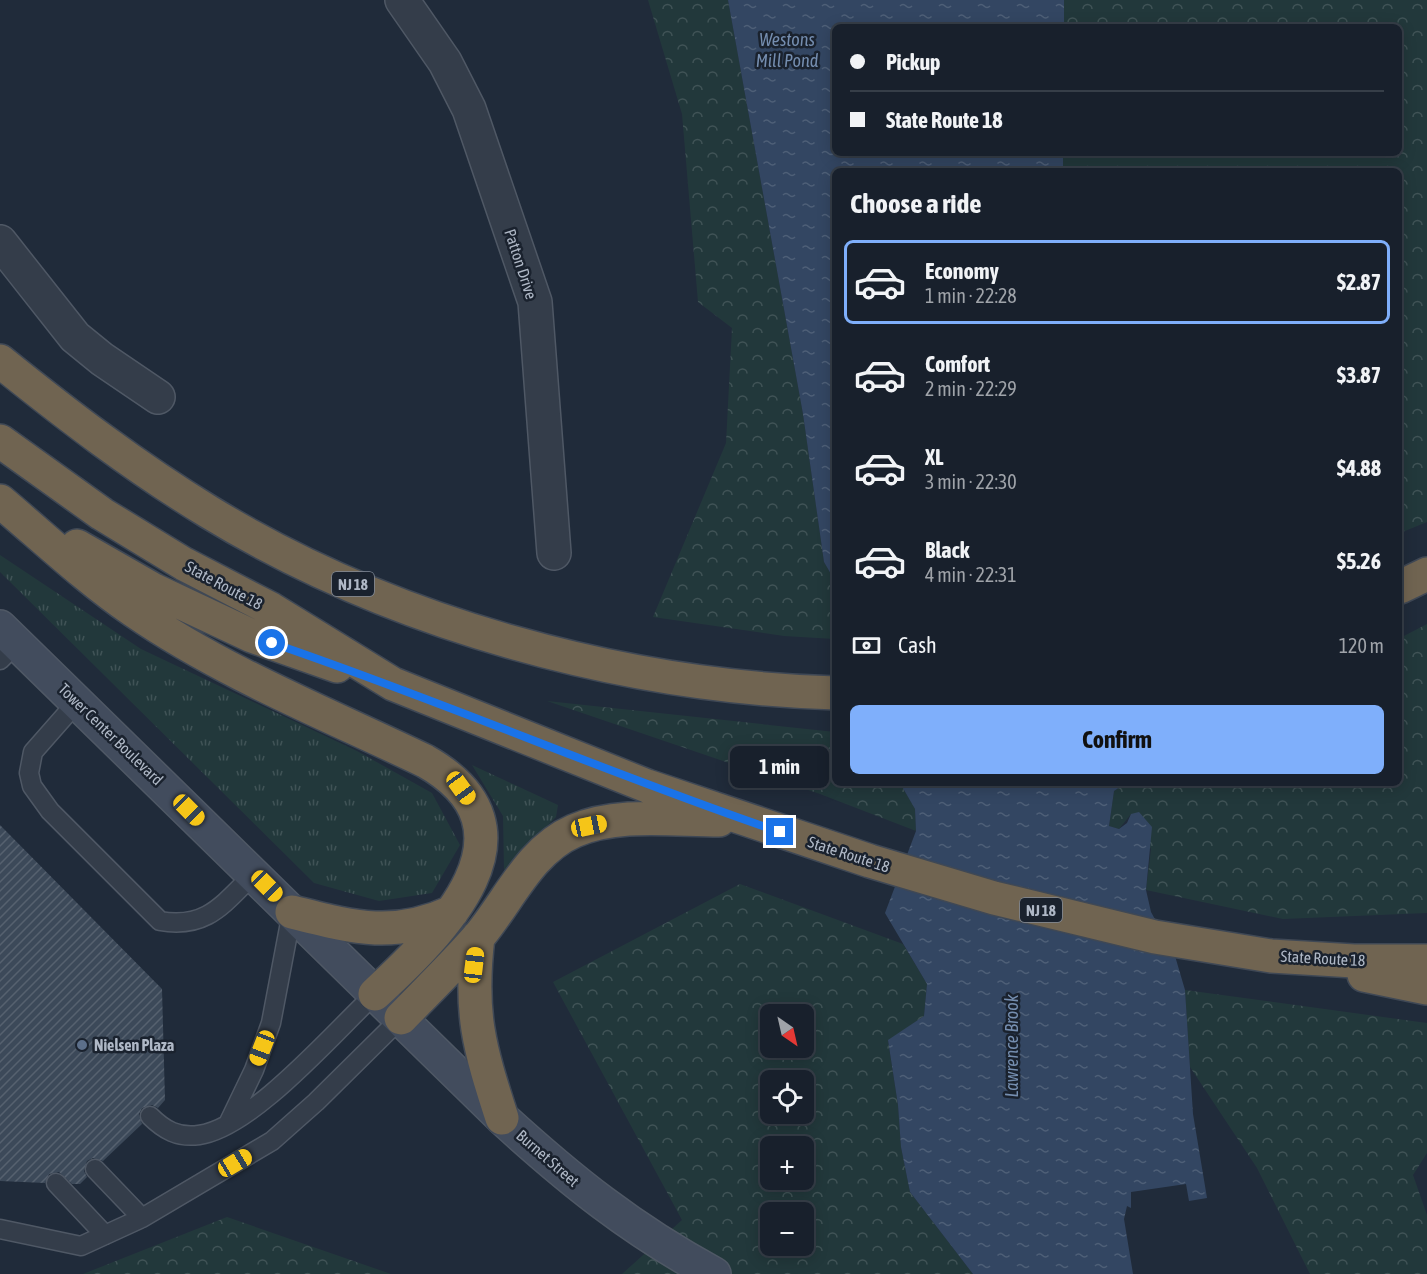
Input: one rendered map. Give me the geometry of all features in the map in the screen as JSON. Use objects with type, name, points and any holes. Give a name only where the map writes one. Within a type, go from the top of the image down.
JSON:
[{"type":"highway","name":"NJ 18","points":[[0,361],[77,423],[166,485],[256,538],[352,584],[496,637],[544,650],[645,672],[758,688],[832,693]]},
{"type":"highway","name":"State Route 18","points":[[0,441],[94,508],[184,564],[271,609],[393,684],[596,766],[815,844],[1041,911],[1155,938],[1271,956],[1354,961],[1427,961]]},
{"type":"highway","points":[[0,501],[154,590],[252,636],[393,684]]},
{"type":"highway","points":[[0,501],[102,588],[163,630],[265,686],[425,761],[451,778],[475,811],[482,839],[479,860],[472,882],[453,912],[424,947],[375,994]]},
{"type":"highway","points":[[1402,586],[1427,574]]},
{"type":"highway","points":[[401,1018],[478,937],[539,855],[551,844],[574,831],[622,820],[745,820]]},
{"type":"highway","points":[[292,912],[327,920],[388,928],[418,926],[453,912]]},
{"type":"highway","points":[[478,937],[473,989],[474,1013],[482,1057],[502,1118]]},
{"type":"highway","points":[[1271,956],[1427,988]]},
{"type":"street","name":"Patton Drive","points":[[402,0],[445,62],[469,109],[535,302],[554,553]]},
{"type":"street","points":[[0,242],[75,337],[102,359],[158,397]]},
{"type":"street","name":"Tower Center Boulevard","points":[[6,644],[77,702],[401,1018]]},
{"type":"street","name":"Burnet Street","points":[[401,1018],[553,1165],[629,1224],[714,1274]]},
{"type":"lane","points":[[77,702],[33,752],[29,773],[32,786],[50,811],[160,921],[179,924],[206,918],[254,874]]},
{"type":"lane","points":[[228,1124],[254,1070],[271,1023],[292,912]]},
{"type":"lane","points":[[150,1116],[165,1130],[187,1136],[214,1131],[228,1124],[272,1092],[375,994]]},
{"type":"lane","points":[[0,1229],[81,1246],[142,1218],[272,1141],[316,1102],[401,1018]]},
{"type":"lane","points":[[95,1169],[142,1218]]},
{"type":"lane","points":[[56,1183],[105,1235]]},
{"type":"green space","points":[[648,0],[728,0],[803,414],[824,562],[832,576],[832,639],[784,636],[653,617],[726,443],[732,328],[698,302],[682,114]]},
{"type":"green space","points":[[1064,0],[1427,0],[1427,522],[1402,532],[1402,168],[1063,168],[1063,156],[1402,156],[1402,24],[1064,24]]},
{"type":"green space","points":[[0,555],[141,649],[357,751],[432,793],[460,845],[432,893],[379,901],[314,883],[0,572]]},
{"type":"green space","points":[[1427,624],[1427,913],[1283,919],[1146,890],[1151,849],[1131,814],[1119,829],[1109,826],[1114,791],[1122,786],[1402,786],[1402,637]]},
{"type":"green space","points":[[547,701],[832,732],[832,786],[902,786],[915,809],[916,831],[820,794]]},
{"type":"green space","points":[[472,765],[558,805],[556,817],[504,870],[503,816]]},
{"type":"green space","points":[[740,884],[903,944],[927,984],[924,1016],[888,1041],[898,1105],[901,1147],[910,1192],[973,1274],[622,1274],[682,1220],[553,982]]},
{"type":"green space","points":[[1185,990],[1427,1023],[1427,1153],[1413,1175],[1427,1215],[1427,1274],[1310,1274],[1257,1168],[1190,1067]]},
{"type":"green space","points":[[227,1217],[391,1274],[83,1274]]},
{"type":"water","name":"Westons Mill Pond","points":[[728,0],[1064,0],[1064,24],[832,24],[832,156],[1063,156],[1063,168],[832,168],[832,576],[824,562],[803,414]]},
{"type":"water","name":"Lawrence Brook","points":[[902,786],[1122,786],[1114,791],[1109,826],[1119,829],[1127,823],[1131,814],[1139,812],[1152,827],[1146,890],[1151,912],[1175,956],[1185,990],[1193,1114],[1207,1198],[1189,1201],[1186,1184],[1131,1192],[1131,1208],[1127,1206],[1124,1219],[1133,1274],[973,1274],[910,1192],[901,1147],[898,1105],[888,1040],[924,1016],[927,984],[885,913],[916,831],[915,809]]},
{"type":"building","name":"Nielsen Plaza","points":[[0,825],[162,989],[165,1100],[158,1108],[152,1105],[142,1108],[139,1114],[142,1124],[103,1161],[93,1158],[87,1161],[84,1171],[87,1177],[80,1184],[72,1184],[59,1172],[49,1174],[45,1183],[0,1181]]},
{"type":"place","name":"Nielsen Plaza","points":[[82,1045]]},
{"type":"route","points":[[272,643],[393,684],[490,725],[647,786],[780,832]]}]
